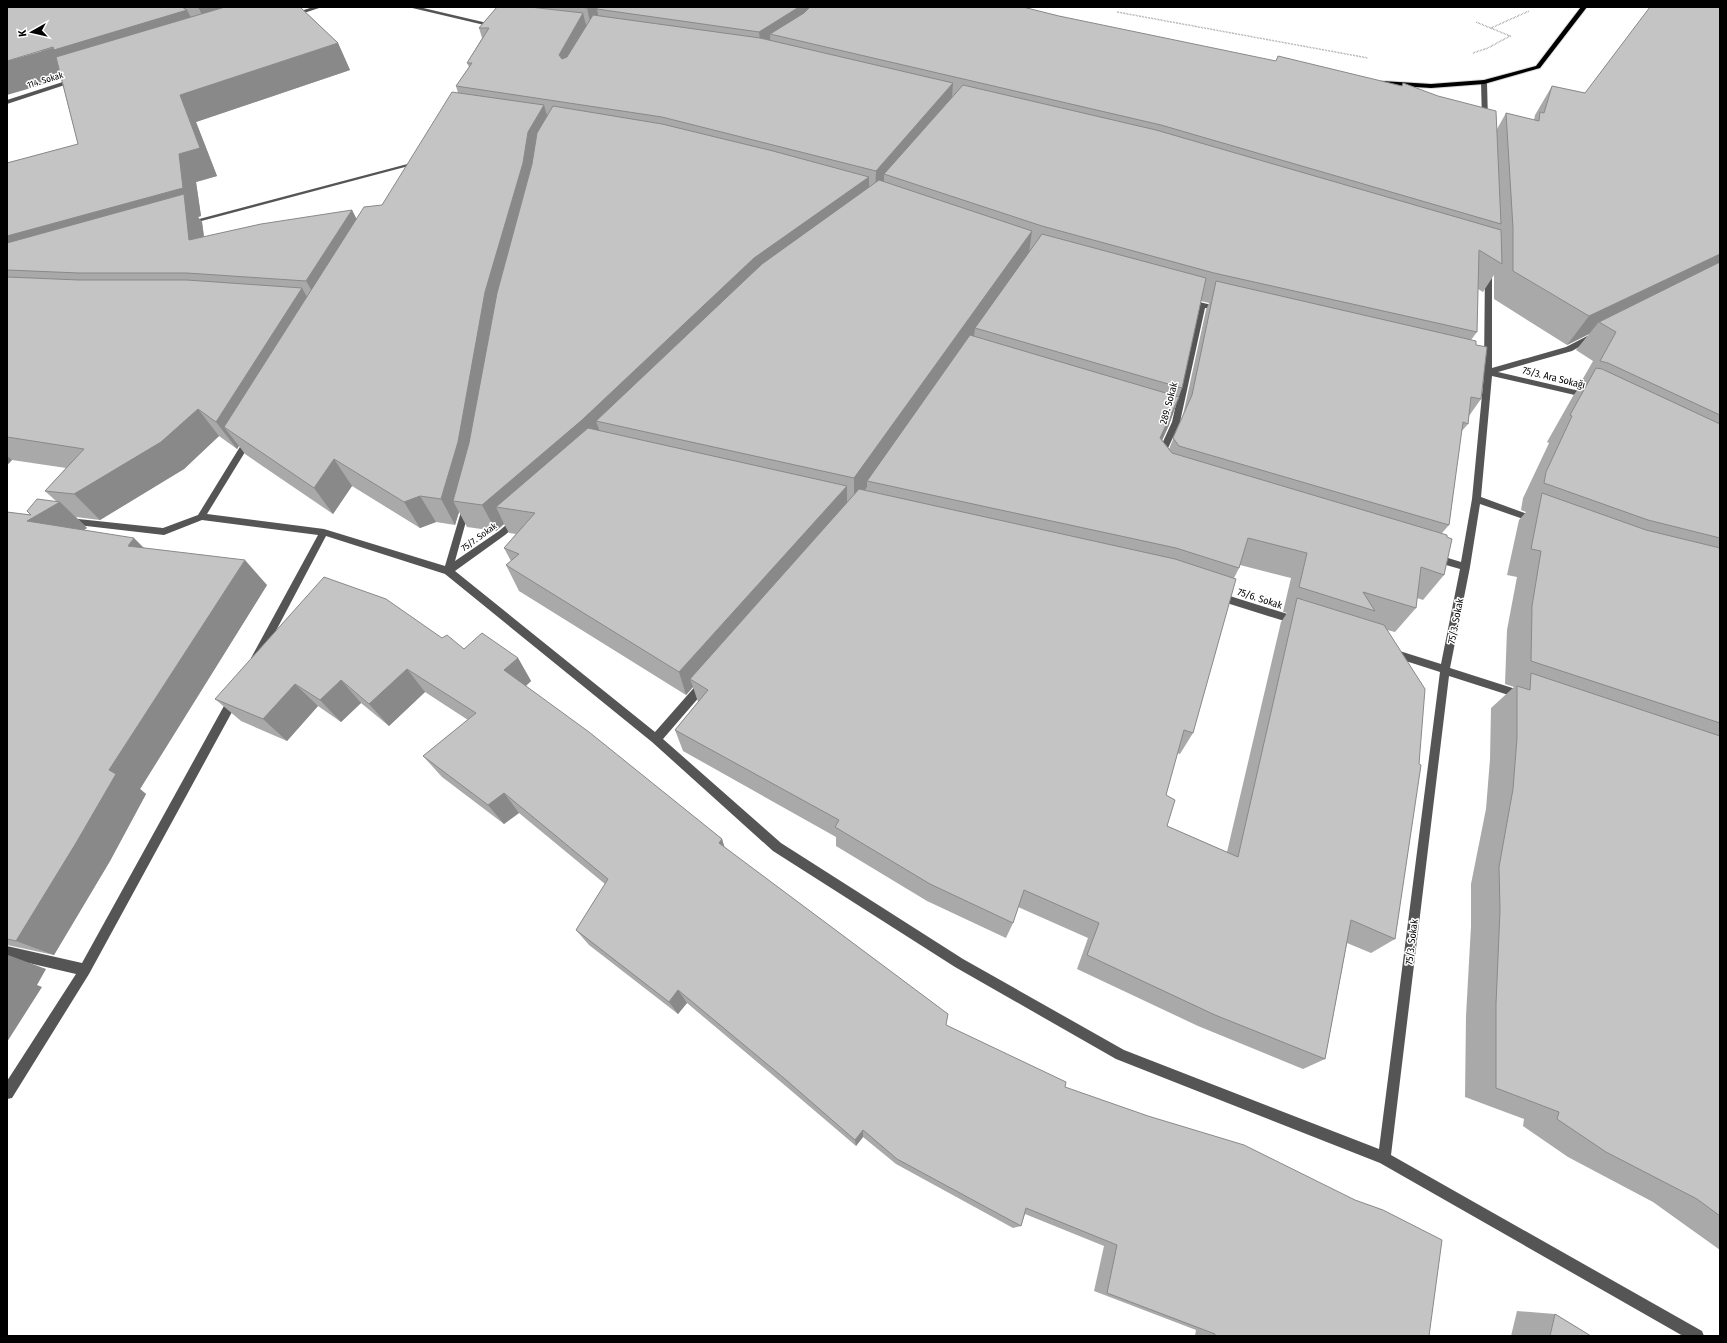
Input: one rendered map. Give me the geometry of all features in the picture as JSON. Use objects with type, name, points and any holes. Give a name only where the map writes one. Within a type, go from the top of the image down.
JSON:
[{"type":"main road","points":[[1372,83],[1431,86],[1484,82],[1538,67],[1584,7]]},
{"type":"street","points":[[283,17],[318,7]]},
{"type":"street","points":[[411,7],[502,27]]},
{"type":"street","name":"114. Sokak","points":[[7,102],[82,78]]},
{"type":"street","points":[[1484,82],[1485,130]]},
{"type":"street","points":[[182,224],[416,164]]},
{"type":"street","name":"75/3. Sokak","points":[[1384,1158],[1445,669],[1465,567],[1476,499],[1488,372],[1489,264]]},
{"type":"street","points":[[1179,299],[1225,310]]},
{"type":"street","name":"289. Sokak","points":[[1156,466],[1172,420],[1202,305]]},
{"type":"street","points":[[1488,372],[1569,349],[1600,332]]},
{"type":"street","name":"75/3. Ara Sokağı","points":[[1465,367],[1581,394],[1595,401]]},
{"type":"street","points":[[201,517],[255,429]]},
{"type":"street","points":[[448,571],[469,498]]},
{"type":"street","points":[[1476,499],[1544,523]]},
{"type":"street","name":"75/7. Sokak","points":[[448,571],[502,533],[525,513]]},
{"type":"street","points":[[63,520],[164,532],[201,517],[324,532],[448,571],[656,739],[777,847],[959,963],[1120,1055],[1384,1158],[1697,1336]]},
{"type":"street","points":[[252,664],[324,532]]},
{"type":"street","points":[[1428,556],[1465,567]]},
{"type":"street","name":"75/6. Sokak","points":[[1210,593],[1309,625]]},
{"type":"street","points":[[1384,650],[1445,669],[1534,700]]},
{"type":"street","points":[[656,739],[708,680]]},
{"type":"street","points":[[7,1093],[86,970],[241,685]]},
{"type":"street","points":[[7,952],[86,970]]},
{"type":"path","points":[[1491,28],[1529,11]]},
{"type":"path","points":[[1117,12],[1370,59]]},
{"type":"path","points":[[1468,55],[1488,48],[1510,36],[1476,22]]},
{"type":"building","points":[[7,7],[182,7],[187,10],[54,50],[53,47],[7,61]]},
{"type":"building","points":[[225,7],[300,7],[338,43],[180,95],[200,148],[179,154],[183,188],[7,236],[7,163],[78,144],[56,57]]},
{"type":"building","points":[[497,7],[530,7],[583,13],[559,55],[562,59],[567,57],[593,15],[760,38],[953,83],[876,171],[662,117],[456,86],[472,63],[467,63],[489,28],[479,28]]},
{"type":"building","points":[[597,7],[799,7],[759,32],[597,9]]},
{"type":"building","points":[[810,7],[1023,7],[1059,16],[1276,61],[1278,56],[1402,86],[1403,83],[1438,96],[1496,111],[1501,224],[1161,125],[770,34],[804,13]]},
{"type":"building","points":[[1650,7],[1720,7],[1720,254],[1589,316],[1513,271],[1513,228],[1506,113],[1539,121],[1540,112],[1544,113],[1552,86],[1585,93]]},
{"type":"building","points":[[963,85],[1156,130],[1501,230],[1502,264],[1479,250],[1477,332],[1214,273],[1042,226],[884,174]]},
{"type":"building","points":[[452,92],[544,105],[528,132],[523,163],[485,292],[458,442],[441,499],[420,496],[404,502],[334,459],[314,488],[224,427],[364,207],[382,205]]},
{"type":"building","points":[[553,106],[662,124],[773,151],[869,177],[754,258],[582,420],[482,505],[453,501],[469,443],[497,293],[532,164],[537,133]]},
{"type":"building","points":[[879,180],[1032,231],[854,478],[596,421],[762,264]]},
{"type":"building","points":[[184,194],[189,240],[261,224],[352,210],[306,281],[187,273],[79,273],[7,270],[7,243]]},
{"type":"building","points":[[1042,234],[1206,278],[1182,388],[975,328]]},
{"type":"building","points":[[1720,262],[1720,415],[1608,363],[1600,361],[1616,332],[1599,322]]},
{"type":"building","points":[[7,277],[79,280],[187,280],[302,288],[216,422],[198,409],[161,442],[74,494],[45,491],[84,449],[7,437]]},
{"type":"building","points":[[1216,281],[1476,341],[1476,345],[1487,347],[1481,399],[1471,397],[1468,424],[1463,422],[1449,525],[1179,446],[1173,438],[1192,395]]},
{"type":"building","points":[[970,335],[1179,397],[1160,438],[1172,453],[1447,535],[1447,537],[1452,539],[1444,575],[1421,567],[1416,608],[1363,592],[1375,611],[1299,587],[1307,553],[1248,538],[1239,568],[1176,548],[867,481]]},
{"type":"building","points":[[1596,368],[1602,369],[1720,424],[1720,538],[1648,520],[1544,483],[1546,472],[1572,416],[1570,415]]},
{"type":"building","points":[[588,428],[847,486],[679,672],[506,565],[519,554],[504,548],[535,513],[496,507]]},
{"type":"building","points":[[859,489],[1175,559],[1236,579],[1193,733],[1184,730],[1166,795],[1175,800],[1167,826],[1238,857],[1297,598],[1384,625],[1425,689],[1419,764],[1421,765],[1395,939],[1351,920],[1325,1059],[1215,1015],[1087,955],[1099,923],[1024,890],[1013,923],[930,884],[835,827],[839,820],[675,730],[708,690],[690,679]]},
{"type":"building","points":[[1542,493],[1646,530],[1720,548],[1720,723],[1531,661],[1532,606],[1541,551],[1531,549]]},
{"type":"building","points":[[37,499],[60,502],[27,521],[134,538],[128,546],[245,560],[109,770],[116,774],[16,941],[7,939],[7,512],[31,515],[27,511]]},
{"type":"building","points":[[324,577],[386,599],[442,638],[447,635],[464,649],[482,633],[518,658],[504,670],[589,732],[722,839],[719,843],[948,1014],[946,1025],[1066,1082],[1065,1087],[1148,1116],[1244,1145],[1355,1200],[1383,1210],[1442,1240],[1429,1336],[1215,1336],[1215,1334],[1107,1293],[1117,1245],[1026,1208],[1021,1226],[897,1159],[863,1130],[855,1140],[785,1079],[678,990],[669,1002],[576,930],[608,879],[504,793],[488,805],[423,756],[476,713],[407,669],[369,704],[341,680],[320,700],[295,684],[263,719],[215,699]]},
{"type":"building","points":[[1531,673],[1720,736],[1720,1216],[1697,1199],[1606,1152],[1557,1119],[1559,1112],[1496,1088],[1496,1004],[1500,910],[1499,867],[1513,789],[1517,738],[1517,686],[1530,690]]},
{"type":"building","points":[[1555,1314],[1591,1336],[1550,1336]]}]
